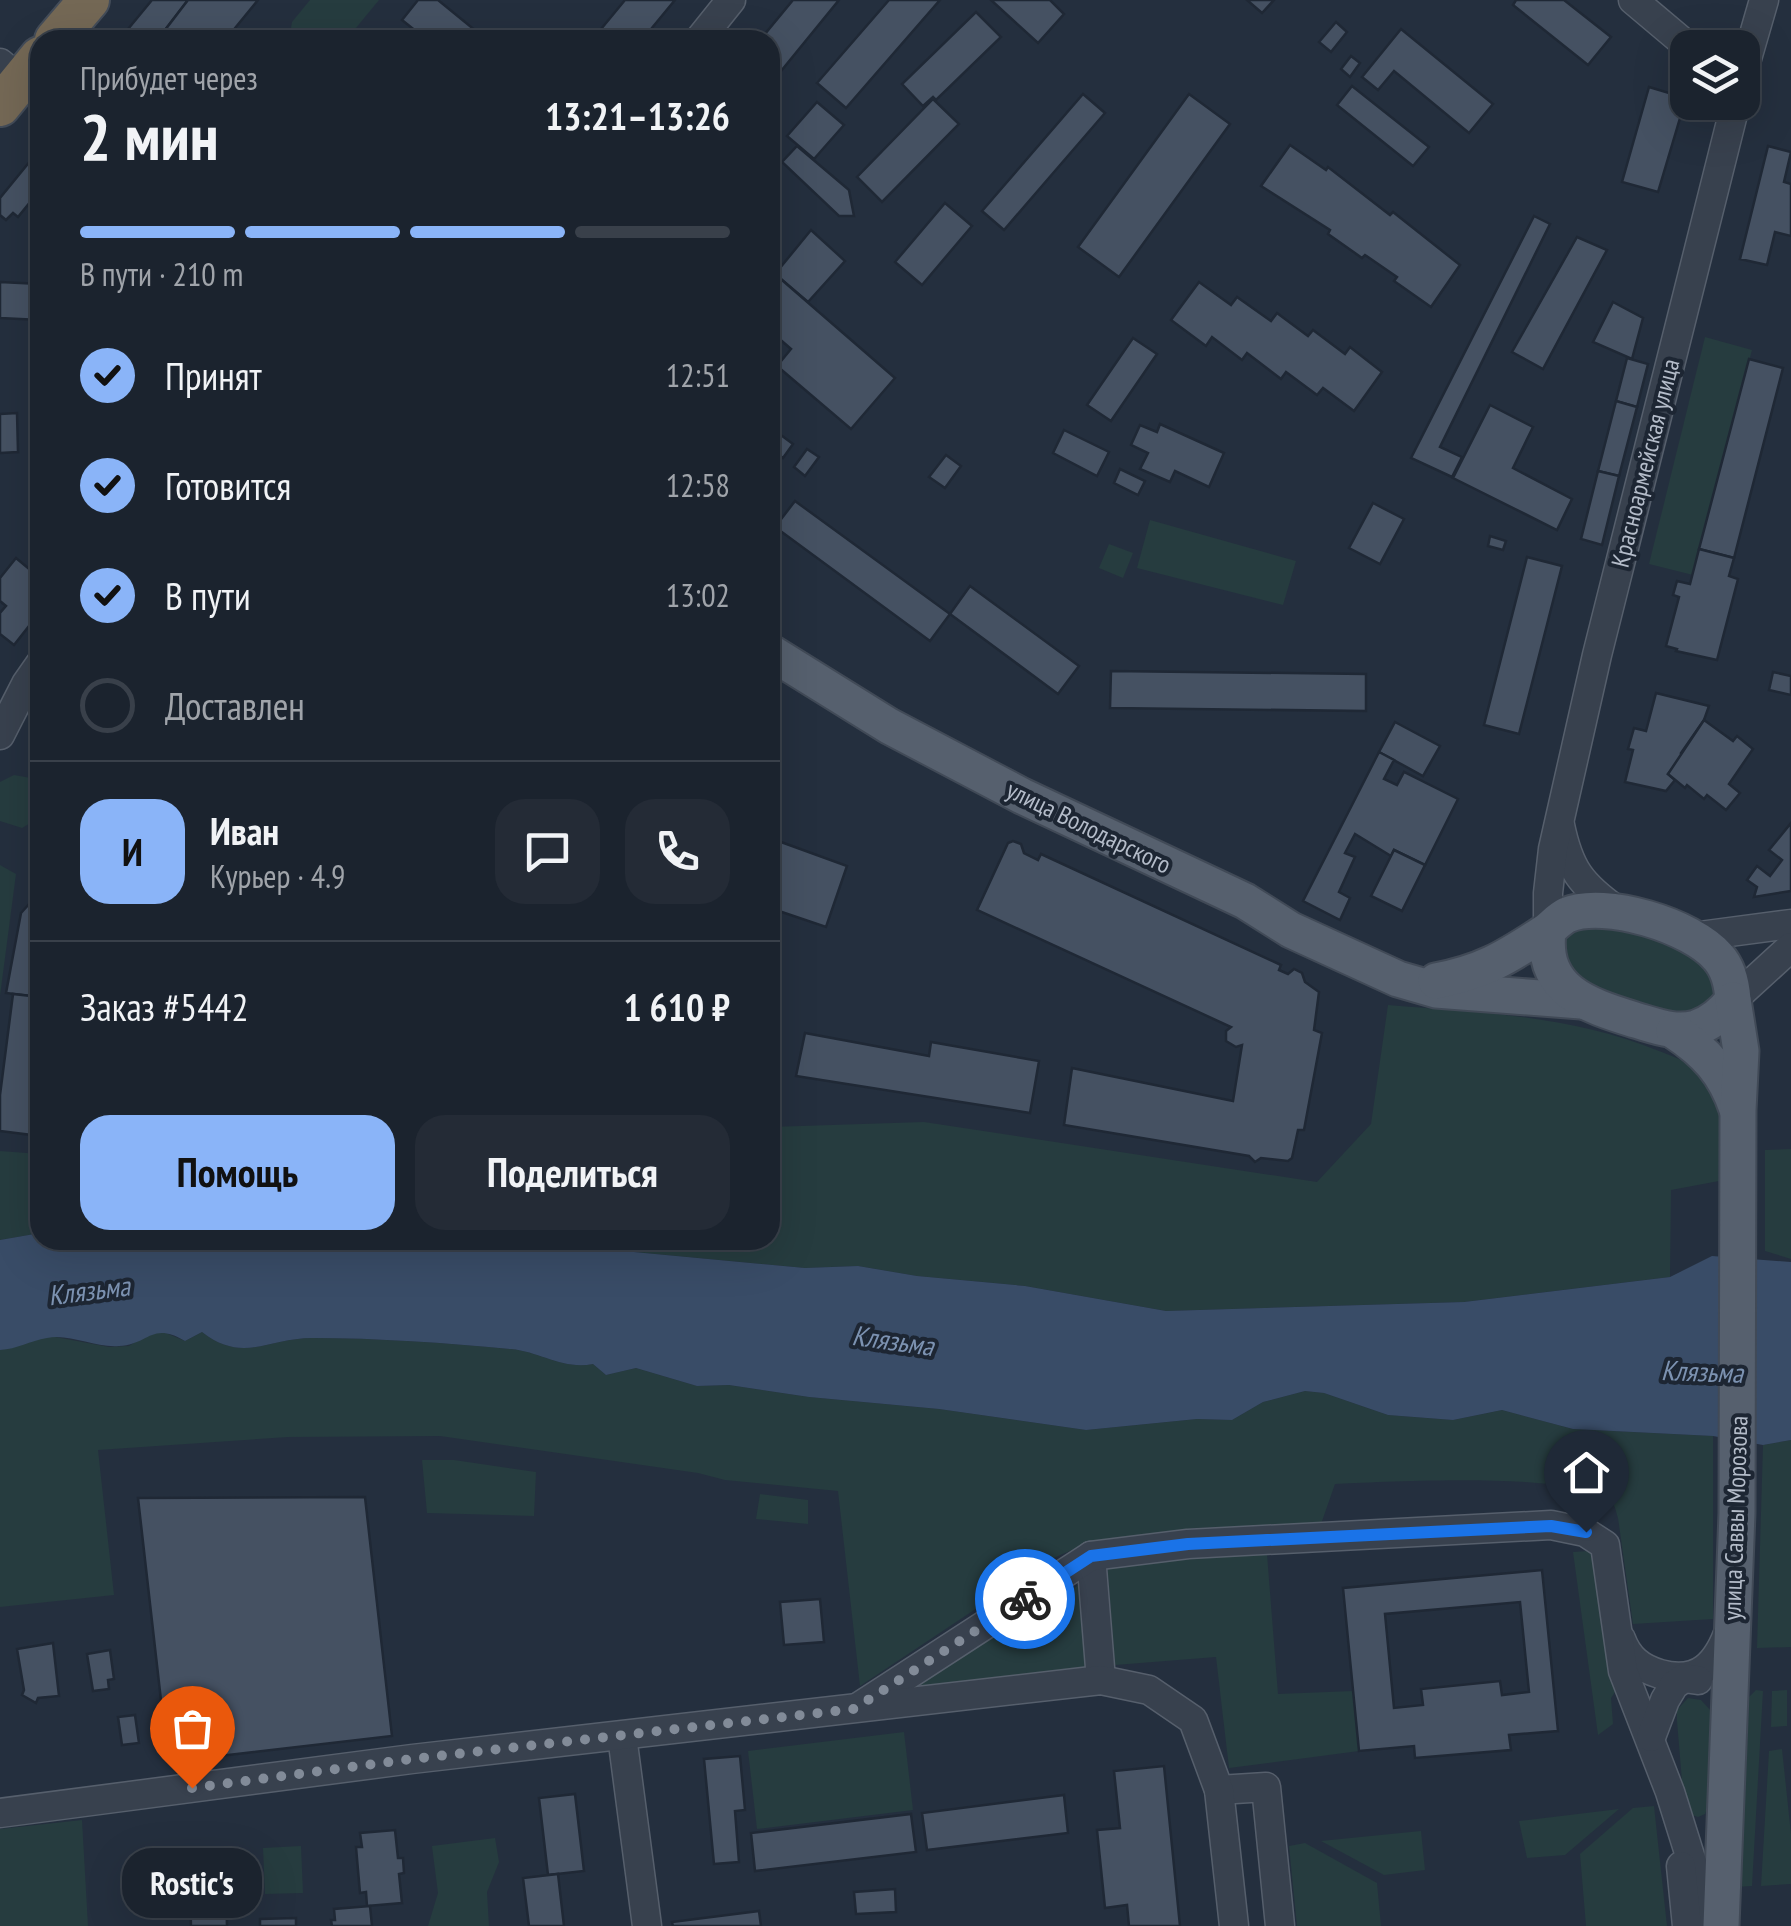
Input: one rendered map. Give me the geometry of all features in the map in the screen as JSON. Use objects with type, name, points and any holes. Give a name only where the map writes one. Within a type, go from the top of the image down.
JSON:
[{"type":"highway","points":[[64,30],[89,0]]},
{"type":"main road","name":"улица Володарского","points":[[780,658],[888,726],[1022,796],[1245,901],[1291,930],[1398,979],[1436,990],[1582,1001],[1674,1031]]},
{"type":"main road","points":[[1418,984],[1473,974],[1548,931],[1568,914],[1589,910],[1618,911],[1692,937]]},
{"type":"main road","points":[[1548,931],[1550,966],[1565,989],[1582,1001]]},
{"type":"main road","name":"улица Саввы Морозова","points":[[1692,937],[1719,958],[1730,979],[1741,1051],[1737,1513],[1720,1926]]},
{"type":"main road","points":[[1674,1031],[1709,1022],[1733,1000]]},
{"type":"main road","name":"улица Саввы Морозова","points":[[1674,1031],[1720,1070],[1738,1110]]},
{"type":"street","points":[[706,30],[731,0]]},
{"type":"street","points":[[1632,0],[1670,31]]},
{"type":"street","points":[[1756,30],[1764,0]]},
{"type":"street","name":"Красноармейская улица","points":[[1548,931],[1550,870],[1596,655],[1731,120]]},
{"type":"street","points":[[0,735],[30,678]]},
{"type":"street","points":[[1560,824],[1566,849],[1582,883],[1618,911]]},
{"type":"street","points":[[1692,937],[1791,924]]},
{"type":"street","points":[[1733,1000],[1791,947]]},
{"type":"street","points":[[854,1709],[1091,1556],[1188,1544],[1551,1526],[1586,1532],[1605,1545],[1623,1671],[1650,1737],[1712,1926]]},
{"type":"street","points":[[1091,1556],[1100,1680]]},
{"type":"street","points":[[1650,1737],[1674,1685],[1697,1674],[1717,1656],[1733,1616]]},
{"type":"street","points":[[1616,1628],[1634,1662],[1648,1670],[1703,1681],[1728,1693]]},
{"type":"street","points":[[0,1813],[412,1759],[1100,1680],[1149,1690],[1193,1720],[1219,1790],[1234,1926]]},
{"type":"street","points":[[622,1736],[647,1926]]},
{"type":"street","points":[[1219,1790],[1266,1787],[1280,1926]]},
{"type":"street","points":[[1678,1820],[1687,1926]]},
{"type":"green space","points":[[310,0],[379,0],[354,30],[291,30],[292,22]]},
{"type":"green space","points":[[1705,337],[1752,350],[1693,575],[1649,564]]},
{"type":"green space","points":[[1150,520],[1296,561],[1283,605],[1137,568]]},
{"type":"green space","points":[[1109,544],[1133,553],[1123,578],[1099,568]]},
{"type":"green space","points":[[14,775],[30,778],[30,823],[22,828],[0,821],[0,782]]},
{"type":"green space","points":[[0,865],[16,874],[0,996]]},
{"type":"green space","points":[[1605,923],[1691,953],[1714,974],[1713,1002],[1686,1019],[1580,984],[1560,950],[1569,930]]},
{"type":"green space","points":[[1388,1005],[1559,1023],[1625,1039],[1700,1071],[1710,1083],[1718,1105],[1719,1181],[1671,1190],[1670,1277],[1464,1302],[1166,1311],[1025,1286],[858,1266],[805,1268],[613,1250],[780,1250],[780,1127],[924,1122],[1317,1182],[1371,1124]]},
{"type":"green space","points":[[1791,1149],[1791,1259],[1765,1251],[1765,1150]]},
{"type":"green space","points":[[0,1151],[30,1153],[30,1235],[0,1240]]},
{"type":"green space","points":[[161,1331],[185,1341],[202,1332],[243,1348],[312,1338],[511,1349],[572,1365],[593,1364],[606,1375],[636,1368],[697,1386],[729,1385],[1086,1430],[1197,1419],[1232,1420],[1263,1402],[1305,1391],[1324,1393],[1388,1415],[1453,1420],[1502,1410],[1573,1429],[1713,1436],[1713,1619],[1633,1624],[1616,1510],[1612,1503],[1594,1493],[1564,1486],[1481,1480],[1335,1484],[1321,1524],[1198,1528],[1090,1542],[1049,1560],[860,1686],[838,1491],[725,1480],[440,1436],[288,1437],[98,1450],[114,1595],[0,1607],[0,1350],[50,1336],[109,1347],[129,1346]]},
{"type":"green space","points":[[1791,1440],[1791,1647],[1757,1648],[1763,1445]]},
{"type":"green space","points":[[422,1460],[454,1460],[536,1472],[534,1516],[427,1513]]},
{"type":"green space","points":[[760,1494],[808,1500],[808,1524],[756,1519]]},
{"type":"green space","points":[[1573,1552],[1594,1553],[1617,1689],[1611,1698],[1613,1724],[1598,1735]]},
{"type":"green space","points":[[1267,1554],[1278,1694],[1353,1691],[1359,1751],[1229,1768],[1216,1657],[1115,1665],[1107,1563]]},
{"type":"green space","points":[[1082,1583],[1089,1669],[902,1694]]},
{"type":"green space","points":[[1756,1690],[1763,1691],[1752,1886],[1736,1887],[1737,1810],[1745,1797],[1749,1697]]},
{"type":"green space","points":[[1787,1690],[1787,1726],[1771,1727],[1772,1691]]},
{"type":"green space","points":[[1688,1698],[1701,1700],[1711,1711],[1707,1809],[1698,1817],[1684,1805],[1677,1710]]},
{"type":"green space","points":[[904,1732],[913,1810],[757,1829],[748,1751]]},
{"type":"green space","points":[[1782,1749],[1791,1834],[1791,1884],[1761,1886],[1769,1751]]},
{"type":"green space","points":[[1654,1806],[1667,1926],[1586,1926],[1580,1854],[1633,1808]]},
{"type":"green space","points":[[1619,1809],[1565,1855],[1527,1858],[1519,1821]]},
{"type":"green space","points":[[82,1820],[88,1926],[0,1926],[0,1829]]},
{"type":"green space","points":[[1421,1831],[1425,1870],[1384,1875],[1321,1841]]},
{"type":"green space","points":[[495,1838],[499,1862],[487,1892],[489,1926],[428,1926],[438,1893],[432,1846]]},
{"type":"green space","points":[[1305,1843],[1377,1883],[1381,1926],[1297,1926],[1289,1846]]},
{"type":"green space","points":[[301,1846],[303,1893],[265,1894],[263,1848]]},
{"type":"water","name":"Клязьма","points":[[30,1235],[30,1250],[613,1250],[805,1268],[858,1266],[1025,1286],[1166,1311],[1464,1302],[1670,1277],[1712,1256],[1791,1262],[1791,1440],[1763,1445],[1713,1436],[1573,1429],[1502,1410],[1453,1420],[1388,1415],[1324,1393],[1305,1391],[1263,1402],[1232,1420],[1197,1419],[1086,1430],[729,1385],[697,1386],[636,1368],[606,1375],[593,1364],[572,1365],[511,1349],[387,1340],[312,1338],[243,1348],[202,1332],[185,1341],[165,1333],[119,1346],[55,1337],[0,1350],[0,1240]]},
{"type":"building","points":[[152,0],[188,0],[165,30],[127,30]]},
{"type":"building","points":[[188,0],[258,0],[233,30],[165,30]]},
{"type":"building","points":[[418,0],[438,0],[475,30],[414,30],[402,20]]},
{"type":"building","points":[[625,0],[675,0],[650,30],[600,30]]},
{"type":"building","points":[[793,0],[839,0],[780,72],[780,30],[768,30]]},
{"type":"building","points":[[889,0],[940,0],[846,108],[817,83]]},
{"type":"building","points":[[991,0],[1050,0],[1064,14],[1038,43]]},
{"type":"building","points":[[1247,0],[1274,0],[1262,13]]},
{"type":"building","points":[[1516,0],[1564,0],[1611,37],[1588,65],[1513,5]]},
{"type":"building","points":[[976,12],[1001,37],[936,100],[933,97],[923,106],[902,84]]},
{"type":"building","points":[[1336,22],[1347,32],[1331,52],[1319,42]]},
{"type":"building","points":[[1401,29],[1493,104],[1469,133],[1394,71],[1378,90],[1362,77]]},
{"type":"building","points":[[1351,56],[1360,63],[1350,77],[1341,69]]},
{"type":"building","points":[[1352,86],[1429,147],[1413,166],[1337,105]]},
{"type":"building","points":[[1649,87],[1670,93],[1670,120],[1679,120],[1658,192],[1622,182]]},
{"type":"building","points":[[1083,94],[1105,113],[1004,230],[982,211]]},
{"type":"building","points":[[1189,94],[1230,124],[1119,277],[1078,247]]},
{"type":"building","points":[[933,99],[959,124],[882,202],[857,177]]},
{"type":"building","points":[[817,102],[844,125],[814,159],[787,136]]},
{"type":"building","points":[[1290,145],[1326,170],[1328,167],[1390,215],[1393,212],[1460,265],[1431,307],[1394,281],[1397,277],[1365,255],[1362,258],[1328,234],[1330,230],[1261,186]]},
{"type":"building","points":[[797,146],[849,190],[854,216],[839,216],[782,162]]},
{"type":"building","points":[[1768,146],[1791,152],[1784,182],[1791,184],[1791,236],[1775,232],[1767,265],[1740,259]]},
{"type":"building","points":[[30,161],[30,202],[18,217],[13,213],[6,220],[0,215],[0,198]]},
{"type":"building","points":[[945,203],[972,226],[922,285],[895,262]]},
{"type":"building","points":[[1534,216],[1550,224],[1440,447],[1462,457],[1452,477],[1411,458]]},
{"type":"building","points":[[811,230],[845,261],[808,302],[780,278],[780,268]]},
{"type":"building","points":[[1577,237],[1607,250],[1543,369],[1512,352]]},
{"type":"building","points":[[780,278],[895,378],[851,429],[780,369],[780,362],[791,349],[780,339]]},
{"type":"building","points":[[0,282],[30,284],[30,320],[0,318]]},
{"type":"building","points":[[1199,282],[1231,305],[1237,297],[1271,321],[1277,313],[1308,336],[1313,330],[1345,354],[1350,347],[1382,372],[1354,411],[1323,388],[1317,395],[1286,372],[1281,379],[1247,353],[1242,360],[1212,337],[1206,346],[1171,320]]},
{"type":"building","points":[[1613,302],[1643,318],[1632,359],[1593,342]]},
{"type":"building","points":[[1133,338],[1157,354],[1111,421],[1087,405]]},
{"type":"building","points":[[1627,358],[1648,364],[1637,407],[1616,401]]},
{"type":"building","points":[[1749,359],[1783,368],[1734,558],[1699,549]]},
{"type":"building","points":[[1616,401],[1637,407],[1619,476],[1598,471]]},
{"type":"building","points":[[1490,405],[1533,427],[1513,468],[1572,499],[1557,530],[1453,478]]},
{"type":"building","points":[[17,413],[18,452],[0,453],[0,414]]},
{"type":"building","points":[[1160,424],[1224,453],[1209,487],[1175,471],[1170,482],[1140,469],[1148,453],[1131,445],[1140,425],[1157,432]]},
{"type":"building","points":[[1064,430],[1109,452],[1097,476],[1053,453]]},
{"type":"building","points":[[780,434],[793,444],[783,458],[780,456]]},
{"type":"building","points":[[807,449],[819,457],[805,476],[794,467]]},
{"type":"building","points":[[946,455],[961,466],[945,488],[929,477]]},
{"type":"building","points":[[1120,469],[1145,481],[1138,495],[1114,483]]},
{"type":"building","points":[[1598,471],[1619,476],[1602,545],[1581,539]]},
{"type":"building","points":[[795,501],[950,614],[930,641],[780,531],[780,520]]},
{"type":"building","points":[[1373,503],[1404,519],[1380,564],[1349,548]]},
{"type":"building","points":[[1490,536],[1506,541],[1503,550],[1488,546]]},
{"type":"building","points":[[1699,549],[1734,558],[1729,576],[1738,579],[1717,660],[1666,646],[1679,597],[1673,595],[1677,581],[1690,584]]},
{"type":"building","points":[[1527,557],[1562,566],[1519,734],[1484,725]]},
{"type":"building","points":[[16,558],[30,570],[30,625],[14,645],[0,634],[0,613],[6,606],[0,601],[0,578]]},
{"type":"building","points":[[970,586],[1079,666],[1058,694],[950,614]]},
{"type":"building","points":[[1111,671],[1366,674],[1366,711],[1110,708]]},
{"type":"building","points":[[1773,672],[1791,676],[1791,695],[1769,690]]},
{"type":"building","points":[[1656,693],[1709,706],[1683,755],[1668,774],[1675,780],[1666,791],[1625,782],[1634,728],[1646,731]]},
{"type":"building","points":[[1704,720],[1733,741],[1737,736],[1753,749],[1729,784],[1740,793],[1726,810],[1668,774]]},
{"type":"building","points":[[1395,722],[1440,746],[1423,776],[1379,752]]},
{"type":"building","points":[[1379,752],[1394,760],[1384,779],[1397,785],[1404,772],[1458,799],[1425,865],[1394,850],[1391,856],[1355,834],[1345,853],[1355,857],[1339,892],[1350,898],[1340,920],[1303,901]]},
{"type":"building","points":[[1791,823],[1791,891],[1754,897],[1757,887],[1747,880],[1757,866],[1770,876],[1782,860],[1769,850]]},
{"type":"building","points":[[1013,841],[1038,860],[1041,854],[1281,965],[1279,970],[1288,974],[1294,969],[1319,992],[1314,1030],[1322,1033],[1304,1130],[1298,1130],[1292,1158],[1261,1158],[1255,1162],[1249,1156],[1064,1125],[1072,1068],[1233,1101],[1242,1045],[1236,1047],[1226,1041],[1226,1031],[1231,1027],[977,910],[1008,843]]},
{"type":"building","points":[[780,842],[847,866],[826,927],[780,911]]},
{"type":"building","points":[[1394,850],[1425,865],[1402,911],[1371,896]]},
{"type":"building","points":[[30,903],[30,996],[6,993],[21,913]]},
{"type":"building","points":[[13,994],[30,996],[30,1135],[0,1131],[0,1095]]},
{"type":"building","points":[[805,1033],[929,1056],[931,1042],[1039,1061],[1030,1113],[796,1076]]},
{"type":"building","points":[[365,1497],[392,1736],[168,1762],[138,1498]]},
{"type":"building","points":[[1542,1570],[1558,1731],[1509,1735],[1511,1750],[1415,1758],[1414,1746],[1359,1751],[1343,1588]],"holes":[[[1520,1602],[1529,1692],[1502,1695],[1500,1681],[1421,1689],[1423,1705],[1394,1708],[1385,1614]]]},
{"type":"building","points":[[820,1599],[824,1642],[784,1645],[780,1602]]},
{"type":"building","points":[[53,1643],[59,1696],[38,1698],[36,1703],[22,1695],[17,1649]]},
{"type":"building","points":[[110,1650],[114,1679],[108,1680],[109,1689],[93,1691],[87,1654]]},
{"type":"building","points":[[135,1715],[139,1743],[122,1745],[118,1717]]},
{"type":"building","points":[[740,1756],[745,1810],[735,1811],[739,1862],[714,1864],[704,1759]]},
{"type":"building","points":[[1164,1766],[1180,1926],[1129,1926],[1127,1905],[1105,1908],[1097,1830],[1120,1828],[1114,1771]]},
{"type":"building","points":[[575,1794],[584,1871],[548,1875],[539,1798]]},
{"type":"building","points":[[1064,1795],[1068,1833],[927,1850],[922,1813]]},
{"type":"building","points":[[911,1814],[916,1852],[755,1871],[751,1833]]},
{"type":"building","points":[[395,1830],[398,1858],[403,1858],[404,1873],[399,1874],[402,1903],[367,1906],[366,1892],[360,1893],[356,1847],[362,1847],[360,1833]]},
{"type":"building","points":[[558,1874],[564,1926],[529,1926],[523,1878]]},
{"type":"building","points":[[895,1889],[896,1912],[856,1914],[854,1892]]},
{"type":"building","points":[[226,1891],[227,1926],[191,1926],[190,1892]]},
{"type":"building","points":[[370,1906],[372,1926],[332,1926],[334,1909]]},
{"type":"building","points":[[759,1911],[761,1926],[673,1926],[672,1922]]},
{"type":"building","points":[[296,1918],[296,1926],[260,1926],[260,1919]]},
{"type":"way so far","points":[[192,1788],[854,1709],[1025,1599]]},
{"type":"place","name":"Rostic's","points":[[192,1788]]},
{"type":"route","points":[[1025,1599],[1091,1556],[1188,1544],[1551,1526],[1586,1532]]}]
